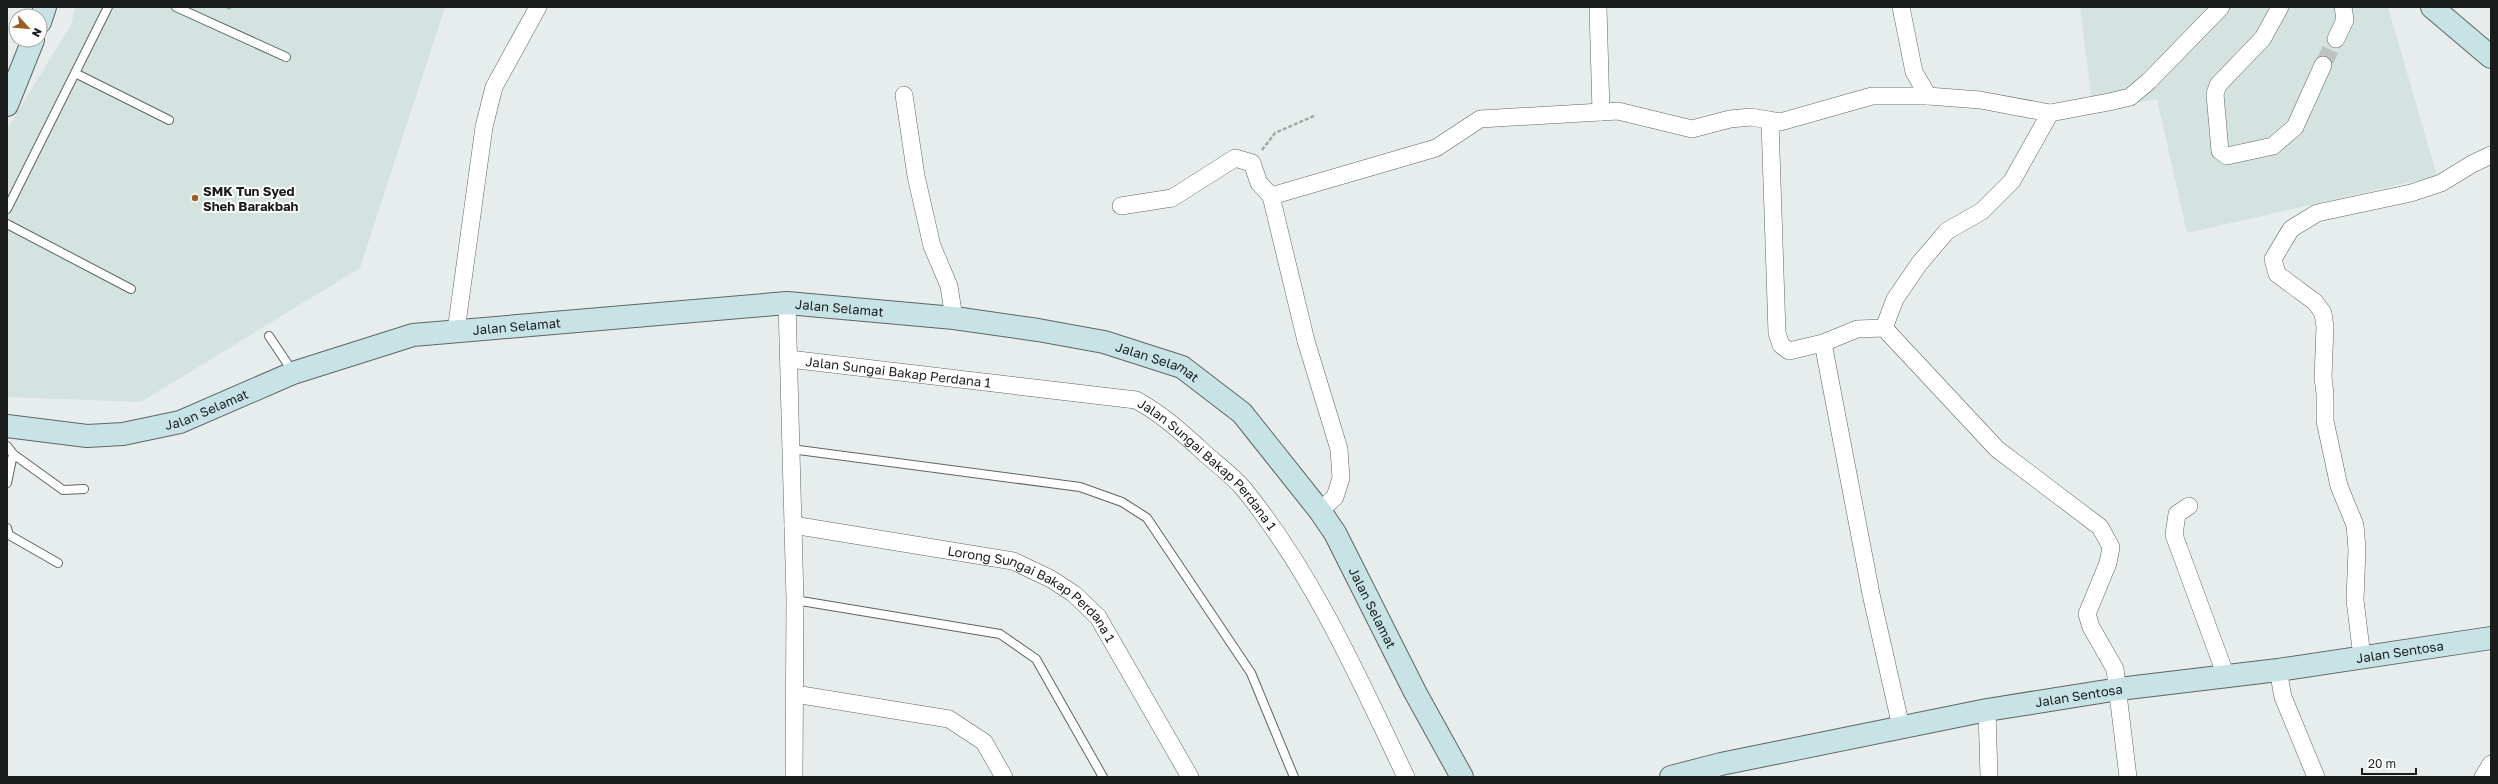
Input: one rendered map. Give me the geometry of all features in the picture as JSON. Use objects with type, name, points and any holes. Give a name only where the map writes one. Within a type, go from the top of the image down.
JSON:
[{"type":"main road","points":[[2432,7],[2491,57]]},
{"type":"main road","points":[[7,105],[30,48]]},
{"type":"main road","name":"Jalan Selamat","points":[[7,426],[87,436],[123,434],[180,422],[293,373],[413,335],[787,303],[954,318],[1104,342],[1182,367],[1242,413],[1320,511],[1335,533],[1415,692],[1462,777]]},
{"type":"main road","name":"Jalan Sentosa","points":[[1671,777],[1721,771],[1901,727],[1987,710],[2119,689],[2278,670],[2491,638]]},
{"type":"street","points":[[456,331],[484,127],[494,87],[538,7]]},
{"type":"street","points":[[1598,7],[1601,112]]},
{"type":"street","points":[[1901,7],[1914,72],[1928,96]]},
{"type":"street","points":[[1271,196],[1436,148],[1480,119],[1618,111],[1692,129],[1730,119],[1751,117],[1770,121],[1789,120],[1872,96],[1928,96],[1980,100],[2050,113],[2130,97],[2150,81],[2221,7]]},
{"type":"street","points":[[2280,7],[2263,38],[2218,85],[2215,94],[2220,150],[2227,156],[2273,146],[2295,127],[2323,65]]},
{"type":"street","points":[[2336,39],[2344,20],[2343,7]]},
{"type":"street","points":[[904,95],[916,176],[932,246],[950,286],[954,318]]},
{"type":"street","points":[[1884,328],[1895,299],[1919,264],[1947,231],[1982,211],[2012,181],[2050,113]]},
{"type":"street","points":[[1770,121],[1777,333],[1780,345],[1789,351],[1823,343],[1857,329],[1884,328],[1997,449],[2100,527],[2111,547],[2108,563],[2087,614],[2091,627],[2115,670],[2119,689],[2128,777]]},
{"type":"street","points":[[2362,657],[2355,600],[2357,549],[2355,525],[2338,486],[2325,421],[2323,377],[2325,327],[2323,313],[2315,302],[2277,274],[2273,259],[2292,229],[2317,213],[2411,193],[2441,183],[2491,155]]},
{"type":"street","points":[[1121,206],[1172,198],[1235,158],[1252,164],[1259,183],[1271,196],[1306,341],[1339,449],[1340,478],[1335,497],[1320,511]]},
{"type":"street","points":[[787,303],[795,600],[794,777]]},
{"type":"street","points":[[1823,343],[1871,594],[1901,727]]},
{"type":"street","name":"Jalan Sungai Bakap Perdana 1","points":[[789,359],[1136,400],[1158,412],[1242,487],[1271,526],[1315,595],[1356,671],[1406,777]]},
{"type":"street","points":[[2189,506],[2177,514],[2174,535],[2226,676]]},
{"type":"street","name":"Lorong Sungai Bakap Perdana 1","points":[[793,525],[1013,561],[1051,579],[1074,594],[1098,616],[1190,777]]},
{"type":"street","points":[[2278,670],[2283,697],[2316,777]]},
{"type":"street","points":[[795,694],[949,719],[984,742],[1004,777]]},
{"type":"street","points":[[1987,710],[1989,777]]},
{"type":"street","points":[[2483,777],[2491,764]]},
{"type":"lane","points":[[7,209],[108,7]]},
{"type":"lane","points":[[176,7],[286,57]]},
{"type":"lane","points":[[75,73],[169,120]]},
{"type":"lane","points":[[7,224],[131,289]]},
{"type":"lane","points":[[269,336],[293,373]]},
{"type":"lane","points":[[7,446],[13,454],[63,490],[84,489]]},
{"type":"lane","points":[[791,449],[1080,487],[1122,502],[1147,518],[1251,673],[1294,777]]},
{"type":"lane","points":[[7,483],[13,454]]},
{"type":"lane","points":[[7,528],[9,535],[58,563]]},
{"type":"lane","points":[[795,600],[1000,634],[1036,659],[1103,777]]},
{"type":"path","points":[[1252,164],[1275,133],[1316,115]]},
{"type":"shaded area","name":"SMK Tun Syed Sheh Barakbah","points":[[75,7],[445,7],[360,268],[141,402],[7,397],[7,129],[71,25]]},
{"type":"shaded area","points":[[2080,7],[2388,7],[2437,176],[2187,233],[2157,99],[2093,110]]},
{"type":"tunnel","points":[[2323,65],[2336,39]]},
{"type":"place","name":"SMK Tun Syed Sheh Barakbah","points":[[195,198]]}]
